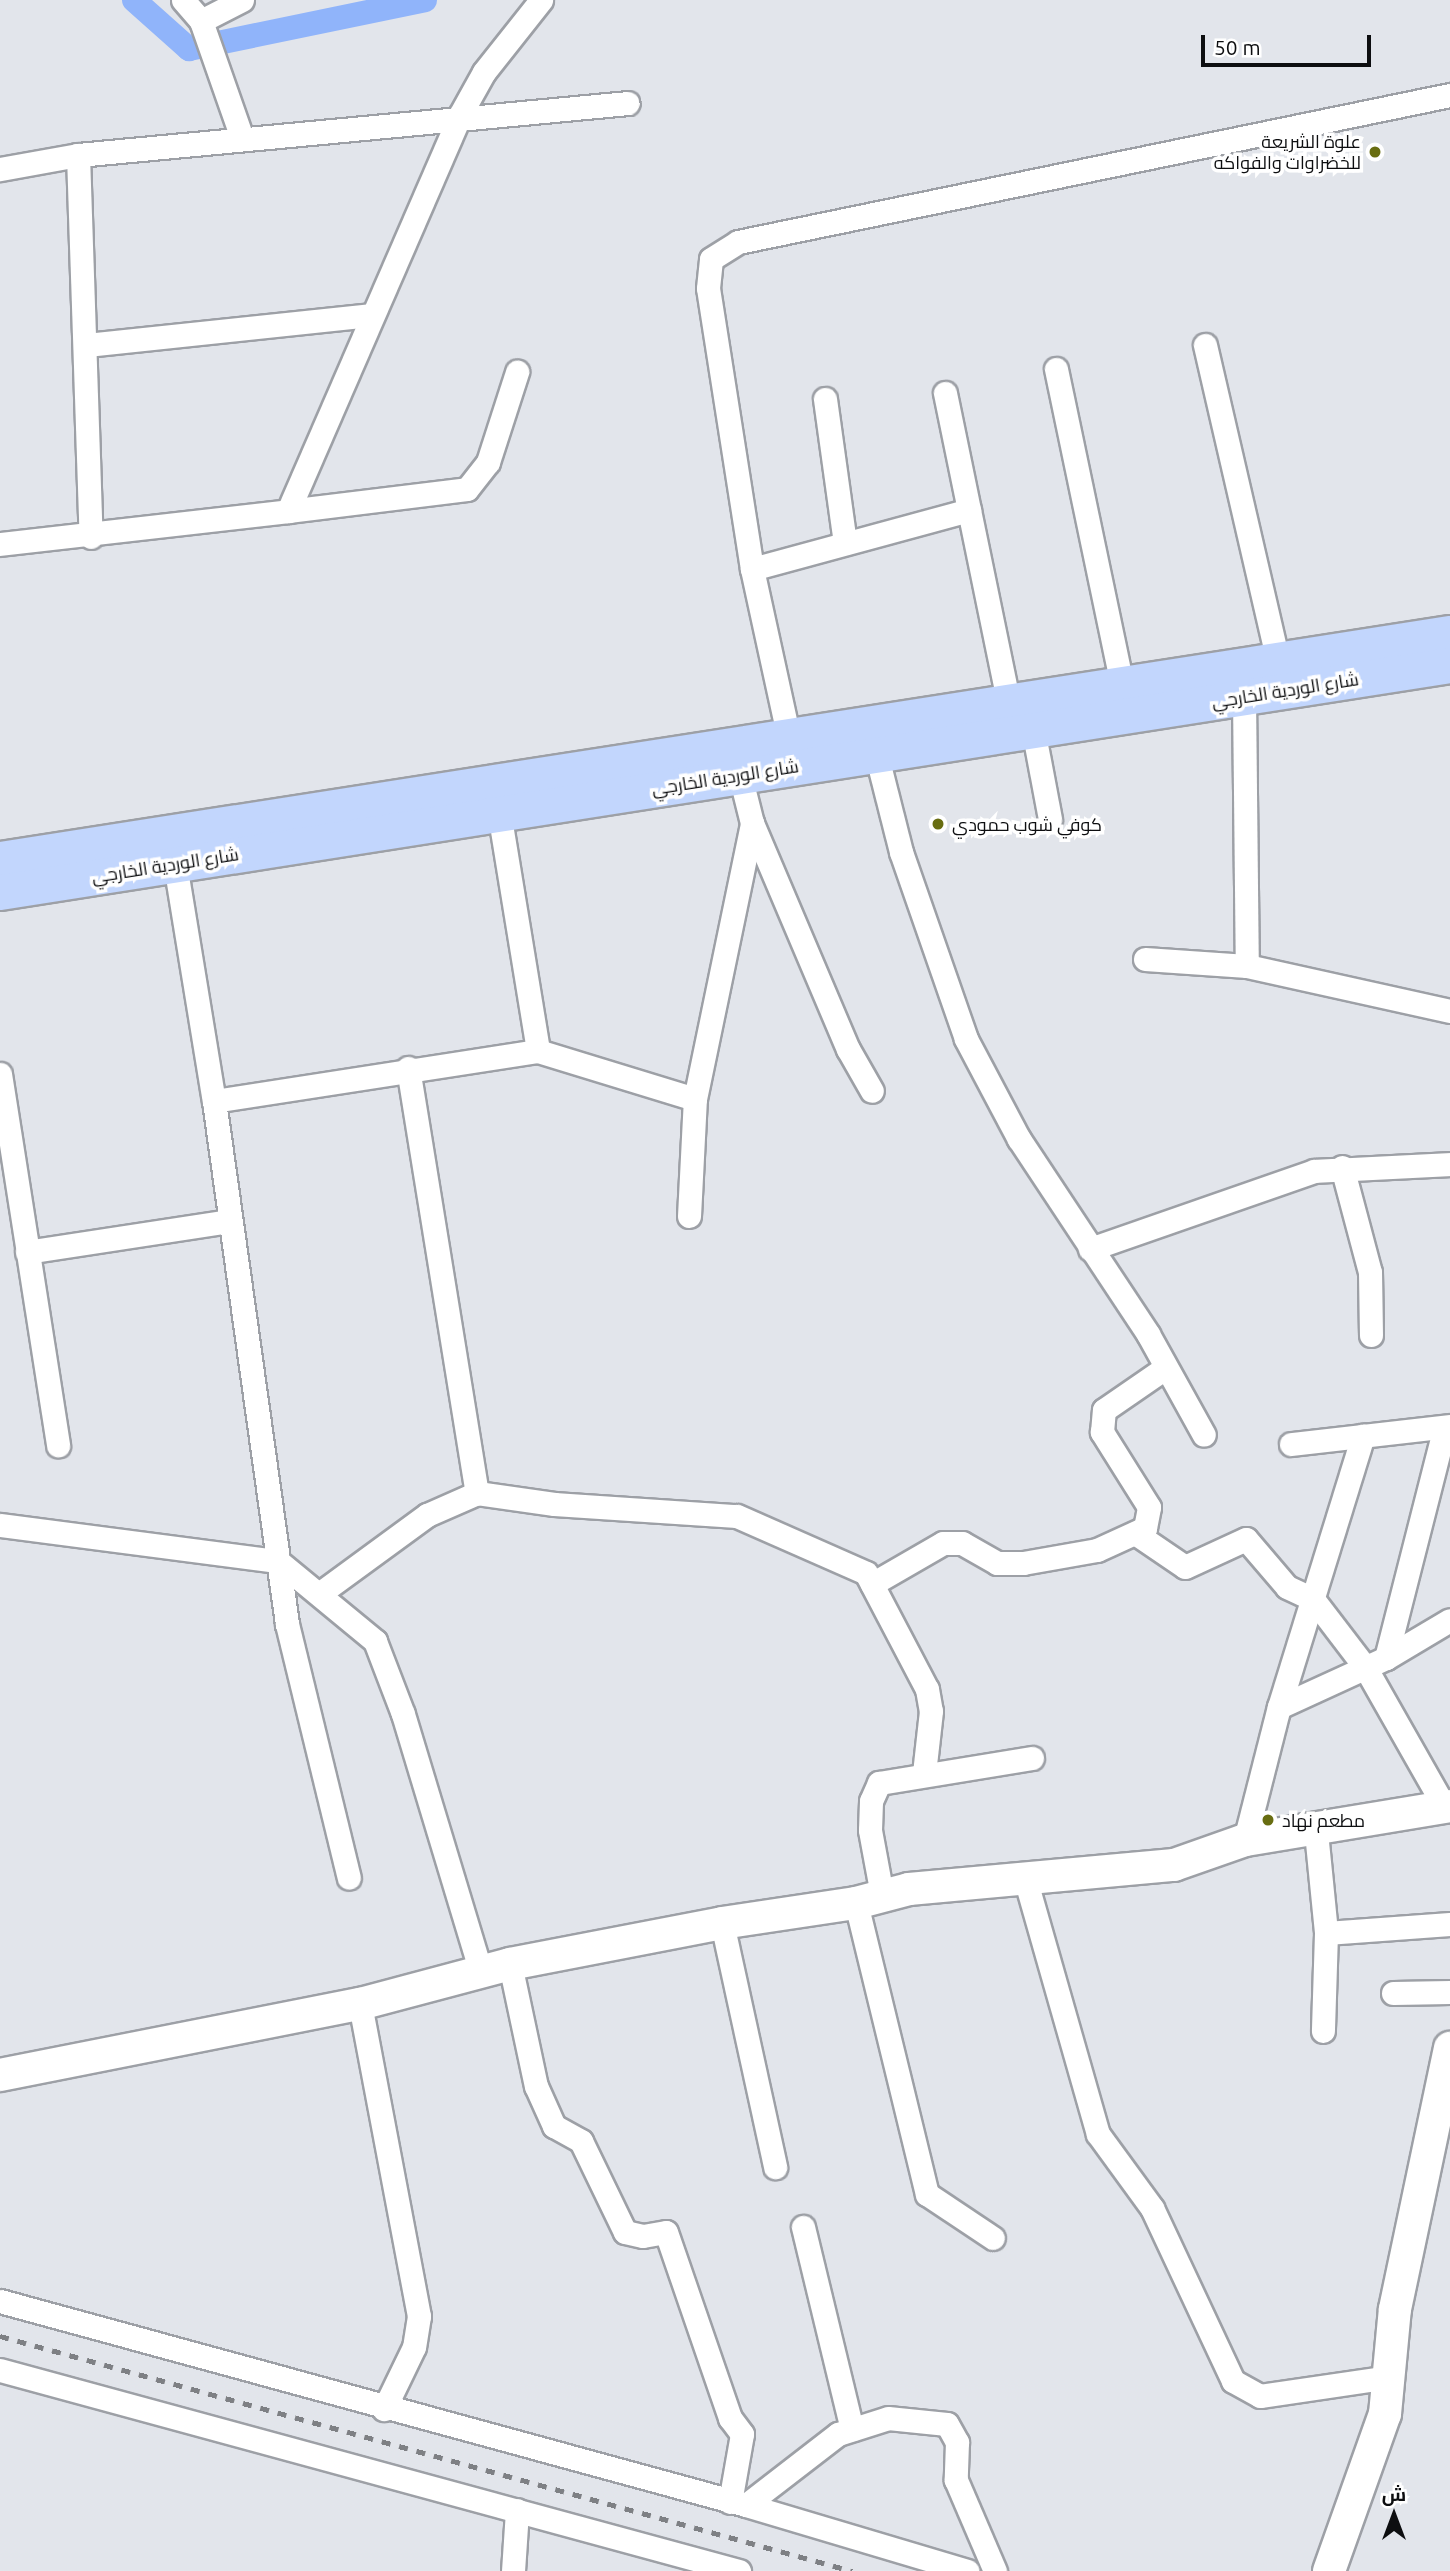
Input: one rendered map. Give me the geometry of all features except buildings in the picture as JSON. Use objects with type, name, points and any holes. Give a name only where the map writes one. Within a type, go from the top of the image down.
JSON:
[{"type":"main road","name":"شارع الوردية الخارجي","points":[[0,859],[236,838],[369,817],[788,734],[1278,661],[1449,661]]},
{"type":"main road","name":"شارع الوردية الخارجي","points":[[369,817],[499,812],[1244,696],[1449,661]]},
{"type":"main road","name":"شارع الوردية الخارجي","points":[[0,892],[175,864],[236,838]]},
{"type":"street","points":[[183,0],[201,21],[242,138]]},
{"type":"street","points":[[201,21],[242,0]]},
{"type":"street","points":[[288,512],[370,315],[460,115],[484,72],[541,0]]},
{"type":"street","points":[[788,734],[752,569],[708,288],[711,259],[738,242],[1450,95]]},
{"type":"street","points":[[0,169],[78,155],[460,115],[628,103]]},
{"type":"street","points":[[78,155],[91,537]]},
{"type":"street","points":[[86,345],[370,315]]},
{"type":"street","points":[[1205,345],[1278,661]]},
{"type":"street","points":[[1056,369],[1122,684]]},
{"type":"street","points":[[0,544],[91,537],[467,489],[488,463],[517,372]]},
{"type":"street","points":[[945,393],[1008,701]]},
{"type":"street","points":[[825,399],[845,544]]},
{"type":"street","points":[[752,569],[969,510]]},
{"type":"street","points":[[1244,696],[1247,966]]},
{"type":"street","points":[[1033,729],[1050,818]]},
{"type":"street","points":[[876,753],[901,852],[965,1039],[1018,1139],[1165,1368],[1204,1435]]},
{"type":"street","points":[[740,775],[752,823],[848,1049],[872,1091]]},
{"type":"street","points":[[499,812],[538,1051]]},
{"type":"street","points":[[689,1216],[695,1099],[752,823]]},
{"type":"street","points":[[175,864],[214,1101],[287,1624],[349,1878]]},
{"type":"street","points":[[1145,959],[1247,966],[1450,1011]]},
{"type":"street","points":[[214,1101],[408,1068],[538,1051],[695,1099]]},
{"type":"street","points":[[408,1068],[477,1493]]},
{"type":"street","points":[[0,1074],[3,1126],[27,1252],[58,1445]]},
{"type":"street","points":[[1090,1249],[1245,1193],[1342,1167],[1450,1164]]},
{"type":"street","points":[[1342,1167],[1370,1272],[1371,1335]]},
{"type":"street","points":[[27,1252],[229,1221]]},
{"type":"street","points":[[872,1584],[943,1543],[962,1543],[997,1563],[1023,1563],[1097,1550],[1145,1528],[1149,1507],[1102,1432],[1104,1410],[1165,1368]]},
{"type":"street","points":[[1291,1444],[1447,1426],[1375,1663]]},
{"type":"street","points":[[1245,1840],[1279,1707],[1363,1436]]},
{"type":"street","points":[[319,1594],[427,1515],[477,1493],[554,1504],[737,1516],[866,1573],[927,1689],[931,1711],[924,1773]]},
{"type":"street","points":[[0,1525],[278,1561],[375,1641],[496,1968],[536,2086],[554,2126],[581,2141],[625,2232],[643,2236],[666,2232],[730,2418],[742,2434],[738,2503]]},
{"type":"street","points":[[0,2075],[360,2004],[496,1968],[722,1923],[869,1899],[1025,1878],[1174,1864],[1245,1840],[1316,1832],[1447,1806],[1375,1663],[1313,1599],[1287,1587],[1246,1539],[1185,1567],[1135,1533]]},
{"type":"street","points":[[1279,1707],[1375,1663],[1450,1620]]},
{"type":"street","points":[[993,2238],[927,2194],[869,1899],[871,1801],[879,1783],[924,1773],[1032,1758]]},
{"type":"street","points":[[1316,1832],[1326,1933],[1323,2031]]},
{"type":"street","points":[[1025,1878],[1098,2134],[1152,2208],[1234,2382],[1260,2396],[1389,2377]]},
{"type":"street","points":[[722,1923],[775,2167]]},
{"type":"street","points":[[1326,1933],[1450,1924]]},
{"type":"street","points":[[1393,1993],[1450,1992]]},
{"type":"street","points":[[360,2004],[419,2316],[414,2347],[384,2409]]},
{"type":"street","points":[[1329,2571],[1385,2414],[1395,2309],[1450,2048]]},
{"type":"street","points":[[803,2227],[852,2429]]},
{"type":"street","points":[[0,2301],[384,2409],[738,2503],[967,2571]]},
{"type":"street","points":[[0,2370],[739,2571]]},
{"type":"street","points":[[738,2503],[838,2434],[888,2418],[947,2424],[957,2442],[956,2480],[972,2527],[995,2571]]},
{"type":"street","points":[[513,2571],[517,2510]]},
{"type":"waterway","points":[[134,0],[189,49],[425,0]]},
{"type":"railway","points":[[0,2336],[852,2571]]},
{"type":"place","name":"علوة الشريعة للخضراوات والفواكه","points":[[1375,152]]},
{"type":"place","name":"كوفي شوب حمودي","points":[[938,824]]},
{"type":"place","name":"مطعم نهاد","points":[[1268,1820]]}]
